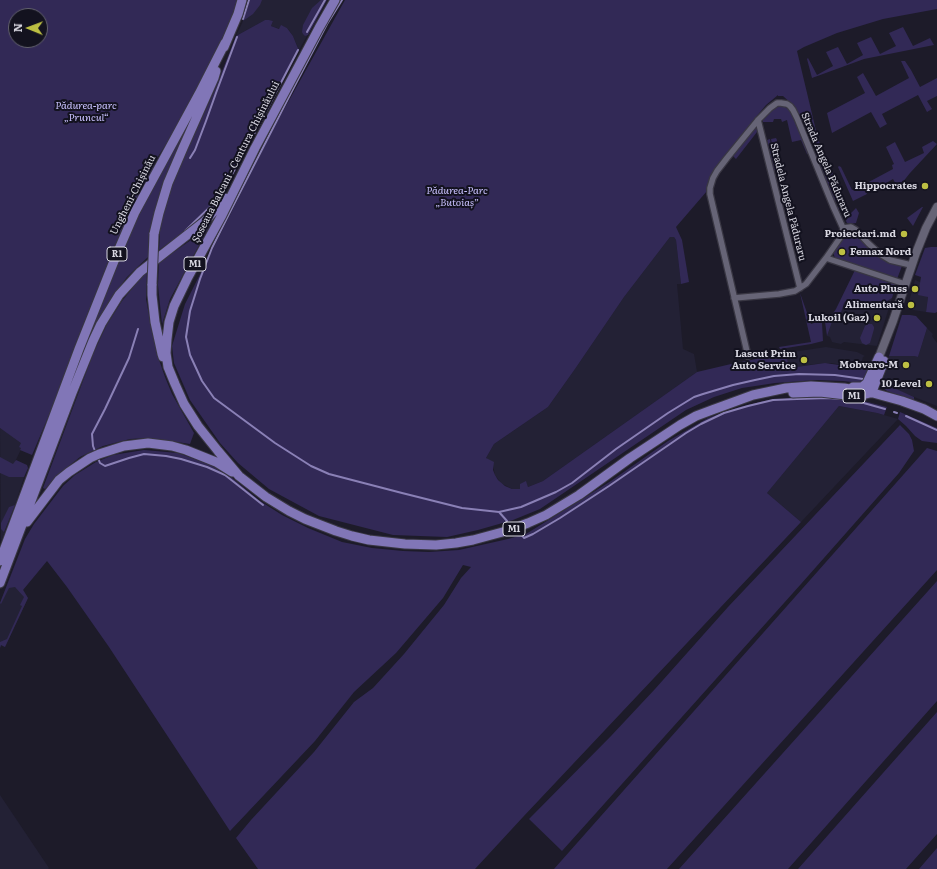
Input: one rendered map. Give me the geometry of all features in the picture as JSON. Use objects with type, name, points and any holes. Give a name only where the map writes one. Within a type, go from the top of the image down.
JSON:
[{"type":"highway","name":"M1","points":[[168,367],[162,354],[152,301],[154,234],[168,183],[214,78],[225,43],[231,32],[242,0]]},
{"type":"highway","name":"Șoseaua Balcani - Centura Chișinăului","points":[[335,0],[308,48],[188,277],[174,306],[166,339],[168,367],[184,404],[198,426],[240,476],[266,497],[289,511],[320,526],[352,536],[369,540],[405,544],[436,545],[468,541],[490,536],[510,530],[541,517],[579,495],[630,458],[696,416],[728,403],[768,392],[786,394],[820,392],[862,397],[904,408],[937,423]]},
{"type":"highway","name":"Ungheni-Chișinău","points":[[36,478],[79,349],[118,250],[136,212],[225,43]]},
{"type":"highway","name":"R1","points":[[0,561],[93,341],[109,311],[119,295],[140,272],[205,221],[220,205],[245,168]]},
{"type":"highway","name":"M1","points":[[768,392],[784,385],[825,384],[862,387],[867,383],[882,359]]},
{"type":"highway","name":"M1","points":[[872,392],[882,359]]},
{"type":"highway","name":"M1","points":[[882,359],[879,380],[881,388],[886,393],[927,408],[937,414]]},
{"type":"highway","name":"M1","points":[[768,392],[829,390],[864,395],[872,392],[937,414]]},
{"type":"highway","name":"M1","points":[[872,392],[876,397],[912,408],[937,420]]},
{"type":"highway","points":[[21,529],[59,480],[90,458],[124,446],[148,443],[172,446],[216,462],[240,476]]},
{"type":"highway","name":"R1","points":[[0,583],[21,529],[36,478]]},
{"type":"main road","points":[[882,359],[905,284],[926,228],[937,207]]},
{"type":"street","name":"Strada Angela Păduraru","points":[[748,356],[710,194],[710,188],[717,172],[758,120],[777,103],[787,104],[790,106],[798,118],[843,228],[842,235],[826,258]]},
{"type":"street","name":"Stradela Angela Păduraru","points":[[758,120],[800,288]]},
{"type":"street","points":[[843,228],[851,227],[856,230],[880,254],[890,260],[912,265]]},
{"type":"street","name":"Stradela Angela Păduraru","points":[[734,298],[795,291],[806,284],[826,258]]},
{"type":"street","points":[[826,258],[905,284]]},
{"type":"shaded area","points":[[250,0],[327,0],[299,50],[289,30],[282,26],[280,29],[271,26],[273,21],[265,20],[236,36]]},
{"type":"shaded area","points":[[670,237],[674,237],[676,240],[681,284],[677,284],[683,349],[694,354],[697,372],[543,481],[528,487],[526,482],[520,489],[512,489],[501,483],[495,475],[493,465],[486,458],[494,444],[548,407],[624,297]]},
{"type":"shaded area","points":[[915,280],[920,282],[928,297],[926,312],[907,309]]},
{"type":"shaded area","points":[[892,298],[877,346],[844,342],[841,344],[832,342],[830,337],[827,336],[832,322],[846,301],[851,300],[856,303],[876,301],[876,306],[879,306]]},
{"type":"shaded area","points":[[927,328],[933,334],[932,336],[937,343],[937,406],[894,389],[882,380],[889,356],[918,357]]},
{"type":"shaded area","points":[[826,347],[857,352],[865,356],[863,357],[860,368],[831,363],[789,368],[786,353]]},
{"type":"shaded area","points":[[839,406],[877,413],[898,419],[801,522],[767,493]]},
{"type":"shaded area","points":[[0,428],[24,443],[14,464],[26,471],[1,542]]},
{"type":"shaded area","points":[[10,577],[18,580],[28,598],[5,647],[1,645],[0,648],[0,603]]},
{"type":"shaded area","points":[[0,795],[49,868],[48,869],[0,869]]},
{"type":"green space","name":"Pădurea-parc „Pruncul“","points":[[0,0],[239,0],[236,11],[205,75],[167,143],[155,161],[153,169],[137,198],[112,253],[76,343],[55,401],[32,455],[20,450],[21,448],[19,447],[21,443],[0,428]]},
{"type":"green space","points":[[250,0],[262,0],[253,14],[243,21]]},
{"type":"green space","points":[[321,0],[327,0],[308,35],[305,36],[302,32],[303,25],[312,8]]},
{"type":"green space","name":"Pădurea-Parc „Butoiaș”","points":[[345,0],[937,0],[937,9],[883,19],[837,33],[797,51],[818,139],[844,199],[841,206],[838,211],[837,208],[840,207],[837,200],[834,201],[814,153],[817,148],[808,127],[802,123],[794,106],[783,96],[778,95],[766,105],[756,117],[715,171],[710,180],[707,191],[676,227],[682,240],[689,282],[681,284],[676,240],[674,237],[670,237],[624,297],[548,407],[494,444],[486,458],[494,462],[493,470],[495,475],[505,486],[512,489],[520,489],[520,484],[526,481],[528,487],[543,481],[697,372],[731,364],[786,353],[789,368],[825,363],[860,368],[862,361],[866,362],[864,368],[866,369],[868,367],[867,363],[872,363],[866,380],[861,383],[817,380],[775,383],[742,388],[714,397],[686,410],[540,509],[513,520],[447,537],[393,535],[319,516],[269,489],[238,463],[220,443],[190,400],[174,363],[172,346],[185,304],[277,122]]},
{"type":"green space","points":[[265,20],[273,21],[271,26],[279,29],[281,25],[287,28],[293,36],[299,50],[219,198],[207,213],[193,226],[159,250],[160,234],[158,233],[173,182],[213,94],[236,36]]},
{"type":"green space","points":[[903,27],[913,46],[930,38],[934,45],[864,59],[812,78],[808,58],[817,75],[833,66],[826,52],[838,47],[847,64],[863,55],[857,43],[871,37],[880,54],[896,46],[889,33]]},
{"type":"green space","points":[[901,61],[905,61],[920,87],[937,78],[937,96],[927,101],[932,109],[927,112],[918,95],[882,114],[887,124],[880,128],[871,112],[832,133],[827,113],[865,93],[857,77],[863,73],[876,96],[909,78]]},
{"type":"green space","points":[[776,106],[785,107],[791,111],[809,153],[808,154],[801,140],[792,142],[787,120],[782,122],[781,119],[774,119],[773,122],[763,122],[763,118]]},
{"type":"green space","points":[[755,128],[757,128],[759,132],[757,132],[736,159],[733,156]]},
{"type":"green space","points":[[184,129],[186,131],[161,190],[149,234],[148,257],[127,277],[111,299],[85,347],[118,261],[136,221]]},
{"type":"green space","points":[[776,138],[776,145],[780,145],[769,147],[776,169],[774,170],[767,140],[770,139],[771,145],[771,139]]},
{"type":"green space","points":[[933,141],[937,144],[898,188],[893,179],[869,193],[865,184],[893,169],[892,165],[894,164],[886,147],[895,142],[905,162],[924,153],[922,147]]},
{"type":"green space","points":[[838,167],[841,167],[852,190],[863,185],[867,194],[853,201]]},
{"type":"green space","points":[[923,207],[913,226],[907,218]]},
{"type":"green space","points":[[856,208],[859,213],[856,223],[847,223],[847,217]]},
{"type":"green space","points":[[211,223],[170,299],[162,324],[158,285],[159,262],[194,238]]},
{"type":"green space","points":[[850,230],[853,231],[888,263],[902,266],[897,279],[835,258],[834,251]]},
{"type":"green space","points":[[937,247],[937,312],[935,313],[926,312],[928,297],[918,295],[921,277],[915,275],[925,248]]},
{"type":"green space","points":[[147,270],[146,299],[157,354],[172,394],[194,433],[190,444],[147,438],[130,439],[103,446],[80,457],[59,474],[45,489],[43,488],[93,354],[106,326],[122,301]]},
{"type":"green space","points":[[855,270],[895,283],[896,285],[892,298],[879,306],[876,306],[875,301],[856,303],[851,300],[846,301],[838,322],[832,322],[827,336],[826,319],[829,319],[836,309]]},
{"type":"green space","points":[[800,293],[811,324],[820,321],[822,323],[823,341],[780,349],[779,347],[811,342]]},
{"type":"green space","points":[[902,315],[916,316],[927,328],[918,357],[889,356]]},
{"type":"green space","points":[[872,324],[874,329],[870,343],[866,345],[862,343],[860,338],[865,326]]},
{"type":"green space","points":[[882,380],[894,388],[914,397],[914,401],[887,391],[882,387]]},
{"type":"green space","points":[[801,397],[836,397],[856,399],[887,407],[884,415],[839,406],[767,493],[801,522],[475,869],[258,869],[236,838],[314,752],[354,702],[373,688],[404,654],[444,605],[461,578],[471,567],[463,565],[443,598],[396,653],[354,692],[315,741],[230,831],[109,647],[47,561],[23,590],[28,598],[5,647],[1,645],[0,648],[0,642],[7,639],[22,606],[20,605],[24,597],[15,587],[9,588],[1,604],[0,603],[25,539],[34,524],[63,486],[75,475],[96,462],[113,455],[144,450],[178,453],[209,464],[231,477],[260,501],[282,515],[342,542],[372,548],[403,551],[429,552],[459,550],[526,534],[611,481],[668,441],[708,418],[740,407],[764,401]]},
{"type":"green space","points":[[900,412],[937,428],[937,443],[922,441],[915,436],[898,419]]},
{"type":"green space","points":[[900,425],[909,434],[914,451],[899,473],[562,851],[529,819],[611,736],[728,607]]},
{"type":"green space","points":[[927,448],[937,451],[937,570],[667,869],[554,869]]},
{"type":"green space","points":[[0,457],[13,464],[16,460],[27,465],[28,468],[24,477],[9,477],[0,473]]},
{"type":"green space","points":[[15,505],[4,532],[1,529],[1,523],[9,507]]},
{"type":"green space","points":[[937,581],[937,701],[788,869],[679,869]]},
{"type":"green space","points":[[937,712],[937,834],[906,869],[798,869]]},
{"type":"green space","points":[[937,848],[937,869],[919,869]]},
{"type":"waterway","points":[[243,19],[249,0]]},
{"type":"waterway","points":[[307,32],[325,0]]},
{"type":"waterway","points":[[342,0],[327,24],[212,248],[190,311],[186,337],[190,355],[202,381],[214,398],[275,443],[311,466],[329,474],[462,508],[499,512],[507,521]]},
{"type":"waterway","points":[[190,158],[195,150],[237,37]]},
{"type":"waterway","points":[[185,231],[213,204],[223,191],[298,50]]},
{"type":"waterway","points":[[95,451],[92,434],[129,358],[138,329]]},
{"type":"waterway","points":[[499,512],[521,507],[556,492],[572,483],[616,449],[694,397],[733,385],[774,376],[799,374],[835,375],[863,379]]},
{"type":"waterway","points":[[521,534],[524,538],[560,518],[686,433],[724,413],[773,400],[828,398],[853,400],[885,409]]},
{"type":"waterway","points":[[906,416],[937,430]]},
{"type":"waterway","points":[[98,458],[100,463],[105,466],[144,454],[181,459],[207,467],[225,475],[263,505]]},
{"type":"place","name":"Hippocrates","points":[[925,186]]},
{"type":"place","name":"Proiectari.md","points":[[904,234]]},
{"type":"place","name":"Femax Nord","points":[[842,252]]},
{"type":"place","name":"Auto Pluss","points":[[915,289]]},
{"type":"place","name":"Alimentară","points":[[911,305]]},
{"type":"place","name":"Lukoil (Gaz)","points":[[877,318]]},
{"type":"place","name":"Lascut Prim Auto Service","points":[[804,360]]},
{"type":"place","name":"Mobvaro-M","points":[[906,365]]},
{"type":"place","name":"10 Level","points":[[929,384]]}]
